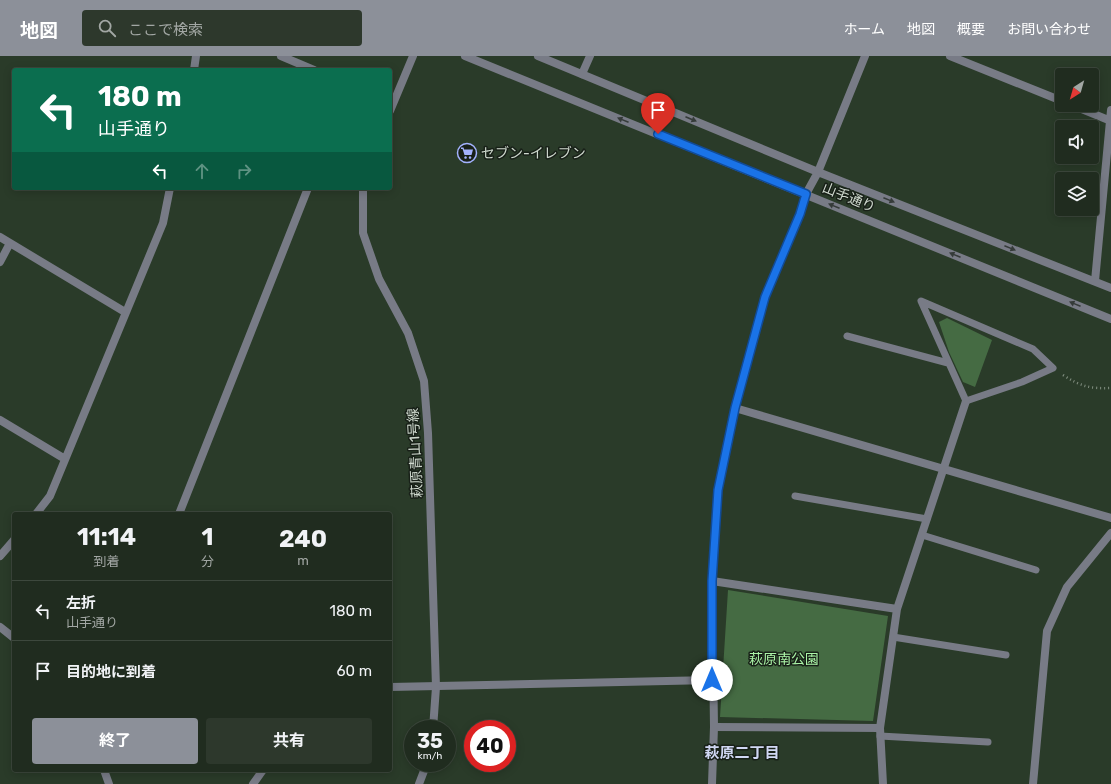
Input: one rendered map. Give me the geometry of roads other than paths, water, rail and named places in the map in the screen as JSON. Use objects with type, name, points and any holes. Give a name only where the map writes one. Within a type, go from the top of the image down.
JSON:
[{"type":"street","points":[[194,68],[196,56]]},
{"type":"street","points":[[281,56],[309,68]]},
{"type":"street","points":[[392,106],[413,56]]},
{"type":"street","name":"山手通り","points":[[465,56],[1111,319]]},
{"type":"street","name":"山手通り","points":[[538,56],[818,172],[1111,288]]},
{"type":"street","points":[[582,74],[590,56]]},
{"type":"street","points":[[712,784],[714,727],[712,680],[712,581],[718,490],[735,408],[765,297],[800,214],[806,194],[818,172],[865,56]]},
{"type":"street","points":[[950,56],[1055,98]]},
{"type":"street","points":[[1095,282],[1111,110]]},
{"type":"street","points":[[1090,112],[1110,120]]},
{"type":"street","points":[[38,512],[50,496],[163,223],[170,190]]},
{"type":"street","points":[[180,512],[307,190]]},
{"type":"street","name":"萩原青山1号線","points":[[363,190],[363,233],[379,279],[408,333],[424,380],[428,434],[436,687],[434,720]]},
{"type":"street","points":[[0,237],[125,312]]},
{"type":"street","points":[[0,262],[10,242]]},
{"type":"street","points":[[883,784],[880,732],[897,609],[966,401]]},
{"type":"street","points":[[735,408],[1111,518]]},
{"type":"street","points":[[0,420],[65,459]]},
{"type":"street","points":[[1033,784],[1047,631],[1068,587],[1111,533]]},
{"type":"street","points":[[0,556],[12,542]]},
{"type":"street","points":[[712,581],[897,609]]},
{"type":"street","points":[[0,627],[12,636]]},
{"type":"street","points":[[392,687],[712,680]]},
{"type":"street","points":[[714,727],[880,732]]},
{"type":"street","points":[[105,772],[109,784]]},
{"type":"street","points":[[253,784],[262,772]]},
{"type":"street","points":[[419,784],[424,772]]},
{"type":"lane","points":[[921,302],[1033,349],[1053,368],[1022,382],[966,401],[948,363],[921,302]]},
{"type":"lane","points":[[847,336],[948,363]]},
{"type":"lane","points":[[795,496],[928,518]]},
{"type":"lane","points":[[922,535],[1036,570]]},
{"type":"lane","points":[[893,637],[1006,655]]},
{"type":"lane","points":[[880,732],[988,742]]},
{"type":"place","name":"セブン-イレブン","points":[[467,153]]},
{"type":"district","name":"萩原二丁目","points":[[742,753]]},
{"type":"park label","name":"萩原南公園","points":[[784,659]]}]
